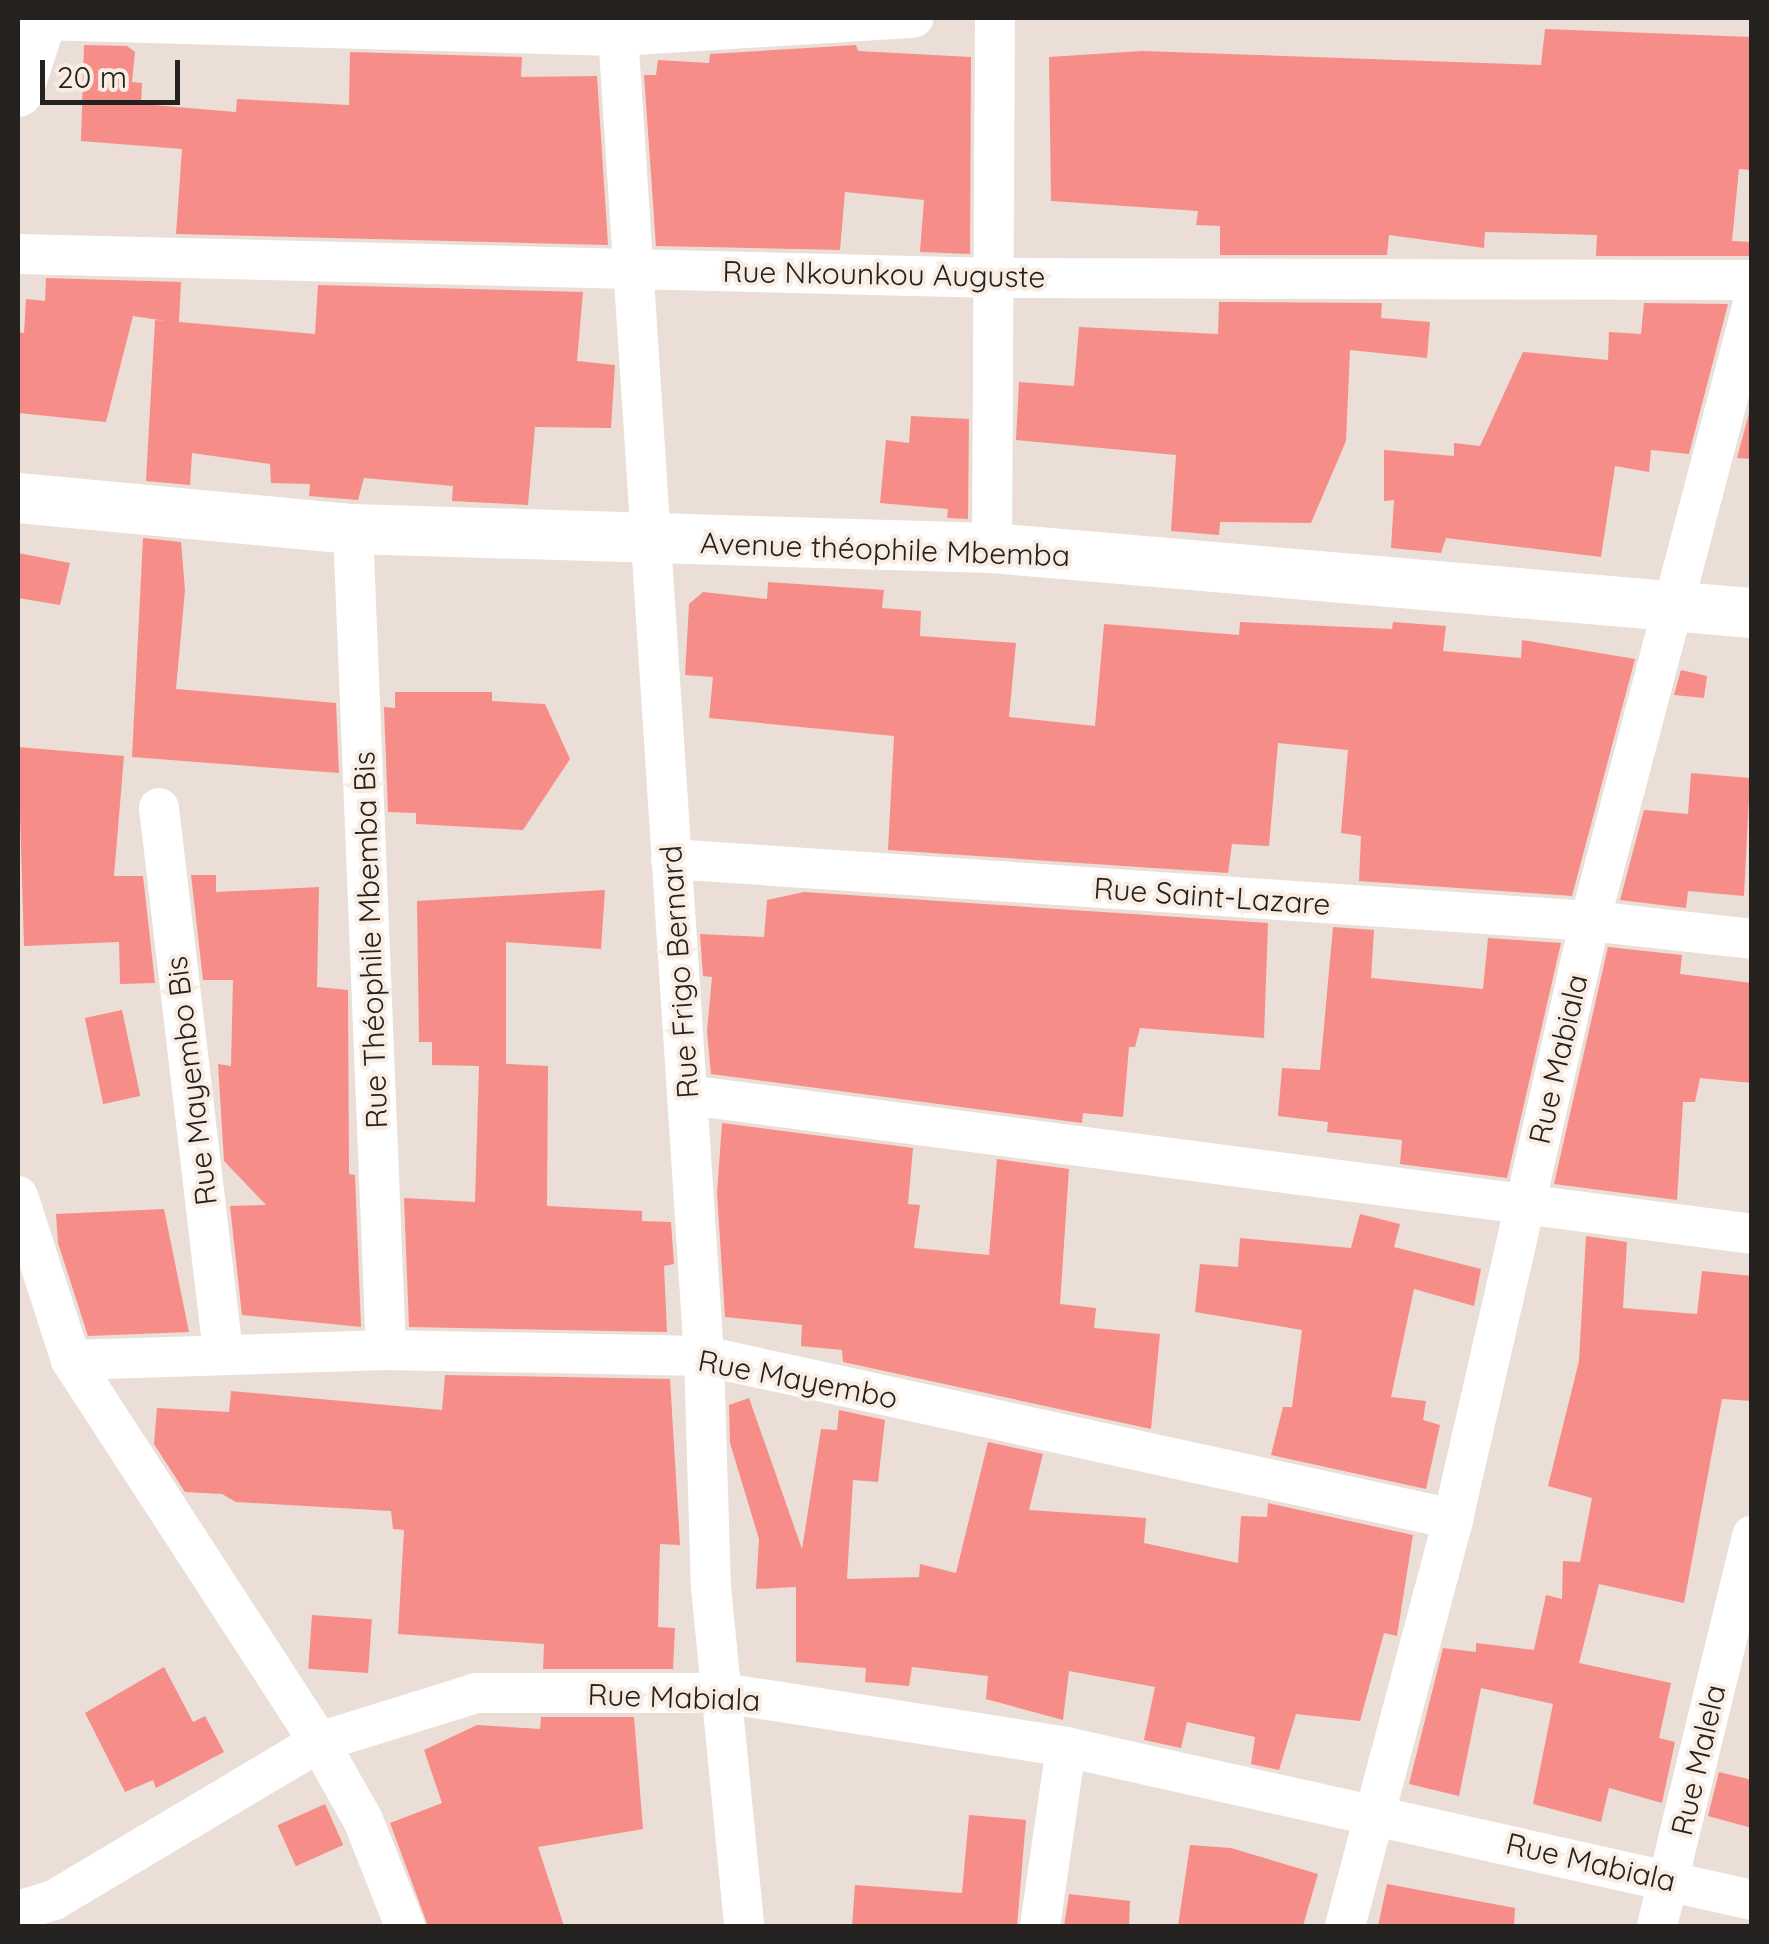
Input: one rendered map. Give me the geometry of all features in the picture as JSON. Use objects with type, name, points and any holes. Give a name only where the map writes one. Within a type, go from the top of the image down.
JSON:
[{"type":"street","points":[[18,92],[41,19],[617,27],[913,18]]},
{"type":"street","points":[[992,548],[995,18]]},
{"type":"street","name":"Rue Frigo Bernard","points":[[617,27],[704,1356],[711,1587],[744,1926]]},
{"type":"street","name":"Rue Nkounkou Auguste","points":[[18,254],[995,278],[1752,280]]},
{"type":"street","name":"Rue Mabiala","points":[[1345,1926],[1453,1519],[1590,922],[1752,307]]},
{"type":"street","name":"Avenue théophile Mbemba","points":[[18,498],[353,529],[651,541],[992,548],[1752,612]]},
{"type":"street","name":"Rue Théophile Mbemba Bis","points":[[353,529],[386,1350]]},
{"type":"street","name":"Rue Mayembo Bis","points":[[159,808],[223,1354]]},
{"type":"street","name":"Rue Saint-Lazare","points":[[671,859],[1590,922],[1752,939]]},
{"type":"street","points":[[688,1096],[1752,1234]]},
{"type":"street","points":[[18,1196],[72,1360],[364,1820],[405,1926]]},
{"type":"street","name":"Rue Mayembo","points":[[72,1360],[386,1350],[704,1356],[1453,1519]]},
{"type":"street","name":"Rue Malela","points":[[1657,1926],[1752,1536]]},
{"type":"street","name":"Rue Mabiala","points":[[46,1913],[318,1742],[476,1693],[723,1692],[1066,1747],[1752,1900]]},
{"type":"street","points":[[1040,1926],[1066,1747]]},
{"type":"building","points":[[1545,29],[1752,37],[1752,170],[1739,169],[1732,241],[1752,242],[1752,256],[1596,256],[1597,235],[1485,232],[1484,248],[1389,235],[1387,255],[1220,255],[1220,226],[1196,225],[1198,211],[1051,201],[1049,57],[1142,51],[1541,65]]},
{"type":"building","points":[[84,45],[127,46],[135,52],[132,82],[142,83],[141,104],[236,112],[237,99],[349,105],[350,52],[522,57],[521,77],[597,76],[608,245],[176,234],[182,149],[81,141]]},
{"type":"building","points":[[856,45],[858,51],[971,57],[970,254],[920,252],[924,200],[845,192],[840,250],[656,246],[644,75],[656,75],[658,60],[709,63],[710,54]]},
{"type":"building","points":[[46,278],[181,282],[179,322],[315,334],[318,285],[583,292],[577,361],[615,365],[611,428],[535,427],[528,505],[452,501],[453,486],[364,478],[358,500],[309,496],[310,484],[271,483],[270,464],[192,453],[190,485],[146,481],[155,320],[166,321],[133,316],[106,422],[18,413],[18,332],[24,333],[26,299],[45,301]]},
{"type":"building","points":[[1219,302],[1382,303],[1381,318],[1430,322],[1427,358],[1350,350],[1346,441],[1311,523],[1220,522],[1219,535],[1171,531],[1176,455],[1016,440],[1019,382],[1074,386],[1079,327],[1218,334]]},
{"type":"building","points":[[1644,303],[1728,304],[1689,454],[1651,450],[1649,472],[1615,466],[1601,557],[1446,538],[1441,553],[1391,548],[1394,500],[1384,501],[1384,450],[1454,456],[1454,443],[1480,446],[1523,352],[1608,360],[1609,332],[1641,334]]},
{"type":"building","points":[[1752,402],[1752,459],[1737,458]]},
{"type":"building","points":[[911,416],[969,419],[968,519],[947,518],[948,509],[880,503],[886,440],[909,443]]},
{"type":"building","points":[[143,538],[181,542],[185,590],[176,689],[336,703],[339,773],[132,757]]},
{"type":"building","points":[[18,553],[70,563],[60,605],[18,598]]},
{"type":"building","points":[[768,582],[884,590],[882,608],[921,611],[920,636],[1016,643],[1009,717],[1095,726],[1104,624],[1239,635],[1240,622],[1392,629],[1393,622],[1446,626],[1443,651],[1521,658],[1522,640],[1635,659],[1572,896],[1359,881],[1361,836],[1341,833],[1348,750],[1278,743],[1269,846],[1232,844],[1228,873],[888,850],[894,736],[709,718],[713,677],[685,675],[689,604],[703,592],[767,599]]},
{"type":"building","points":[[1681,670],[1707,676],[1704,698],[1674,695]]},
{"type":"building","points":[[395,692],[492,692],[492,701],[545,704],[570,759],[523,830],[416,824],[416,813],[388,812],[384,707],[395,708]]},
{"type":"building","points":[[18,747],[124,756],[114,876],[143,876],[155,983],[120,984],[119,942],[24,946]]},
{"type":"building","points":[[1691,773],[1750,778],[1744,896],[1688,891],[1686,908],[1620,900],[1644,810],[1688,814]]},
{"type":"building","points":[[191,875],[216,875],[216,892],[319,887],[317,987],[348,990],[349,1174],[355,1175],[361,1327],[242,1315],[230,1206],[266,1205],[224,1161],[218,1064],[231,1066],[233,980],[203,980]]},
{"type":"building","points":[[605,890],[601,949],[506,942],[506,1064],[548,1066],[547,1206],[642,1211],[642,1221],[671,1222],[674,1264],[664,1266],[667,1332],[409,1327],[404,1198],[475,1202],[479,1066],[432,1065],[432,1042],[419,1042],[417,901]]},
{"type":"building","points":[[804,892],[1268,923],[1264,1038],[1140,1028],[1135,1047],[1129,1047],[1123,1117],[1083,1113],[1082,1123],[711,1074],[707,1031],[712,977],[703,976],[700,934],[764,937],[767,900]]},
{"type":"building","points":[[1333,927],[1374,930],[1371,978],[1483,989],[1488,938],[1561,943],[1507,1178],[1400,1164],[1402,1140],[1327,1132],[1328,1122],[1278,1116],[1282,1068],[1320,1070]]},
{"type":"building","points":[[1608,947],[1682,955],[1680,974],[1752,983],[1752,1083],[1700,1078],[1695,1102],[1683,1102],[1677,1200],[1554,1184]]},
{"type":"building","points":[[122,1010],[140,1096],[103,1104],[85,1018]]},
{"type":"building","points":[[722,1123],[913,1148],[908,1204],[920,1205],[914,1248],[989,1255],[997,1159],[1069,1169],[1060,1304],[1096,1308],[1094,1328],[1160,1334],[1151,1429],[843,1362],[842,1350],[801,1346],[802,1325],[725,1317],[717,1193]]},
{"type":"building","points":[[164,1209],[189,1332],[88,1336],[58,1243],[56,1214]]},
{"type":"building","points":[[1360,1214],[1400,1224],[1394,1247],[1481,1269],[1474,1306],[1414,1289],[1391,1397],[1426,1401],[1423,1420],[1440,1425],[1426,1489],[1271,1455],[1283,1407],[1292,1407],[1302,1330],[1195,1312],[1200,1264],[1238,1267],[1240,1238],[1351,1248]]},
{"type":"building","points":[[1586,1236],[1627,1242],[1623,1308],[1697,1314],[1702,1271],[1752,1276],[1752,1401],[1722,1399],[1684,1603],[1599,1584],[1579,1663],[1671,1683],[1659,1738],[1675,1742],[1662,1803],[1609,1788],[1601,1822],[1533,1804],[1553,1704],[1481,1688],[1459,1796],[1409,1784],[1443,1648],[1476,1652],[1476,1643],[1534,1650],[1546,1595],[1562,1599],[1563,1561],[1580,1562],[1592,1498],[1548,1486],[1579,1361]]},
{"type":"building","points":[[445,1375],[670,1379],[680,1545],[660,1544],[658,1627],[675,1628],[673,1669],[543,1669],[544,1644],[398,1634],[404,1530],[393,1529],[391,1511],[236,1502],[222,1494],[185,1492],[154,1444],[157,1408],[229,1412],[231,1391],[442,1410]]},
{"type":"building","points":[[749,1398],[802,1549],[821,1429],[837,1430],[839,1410],[885,1420],[878,1482],[853,1480],[847,1579],[919,1577],[920,1564],[956,1573],[988,1442],[1043,1454],[1029,1510],[1146,1518],[1144,1543],[1238,1563],[1241,1516],[1267,1517],[1268,1503],[1413,1535],[1397,1636],[1384,1633],[1360,1721],[1296,1714],[1279,1770],[1251,1764],[1255,1737],[1187,1722],[1181,1748],[1144,1740],[1155,1687],[1069,1671],[1063,1720],[986,1699],[988,1676],[912,1667],[909,1686],[865,1682],[866,1668],[796,1662],[796,1587],[756,1589],[759,1539],[730,1443],[729,1405]]},
{"type":"building","points":[[312,1615],[372,1619],[368,1673],[308,1669]]},
{"type":"building","points":[[164,1667],[193,1722],[205,1716],[224,1752],[156,1788],[153,1780],[125,1792],[85,1713]]},
{"type":"building","points":[[541,1717],[634,1717],[643,1829],[538,1847],[564,1926],[428,1926],[390,1823],[442,1803],[424,1750],[477,1725],[540,1729]]},
{"type":"building","points":[[1719,1772],[1752,1780],[1752,1828],[1708,1816]]},
{"type":"building","points":[[325,1804],[343,1845],[296,1866],[277,1825]]},
{"type":"building","points":[[969,1815],[1026,1820],[1017,1926],[852,1926],[855,1885],[962,1893]]},
{"type":"building","points":[[1190,1845],[1231,1848],[1318,1874],[1303,1926],[1178,1926]]},
{"type":"building","points":[[1387,1884],[1515,1908],[1514,1926],[1378,1926]]},
{"type":"building","points":[[1069,1894],[1130,1901],[1129,1926],[1064,1926]]}]
